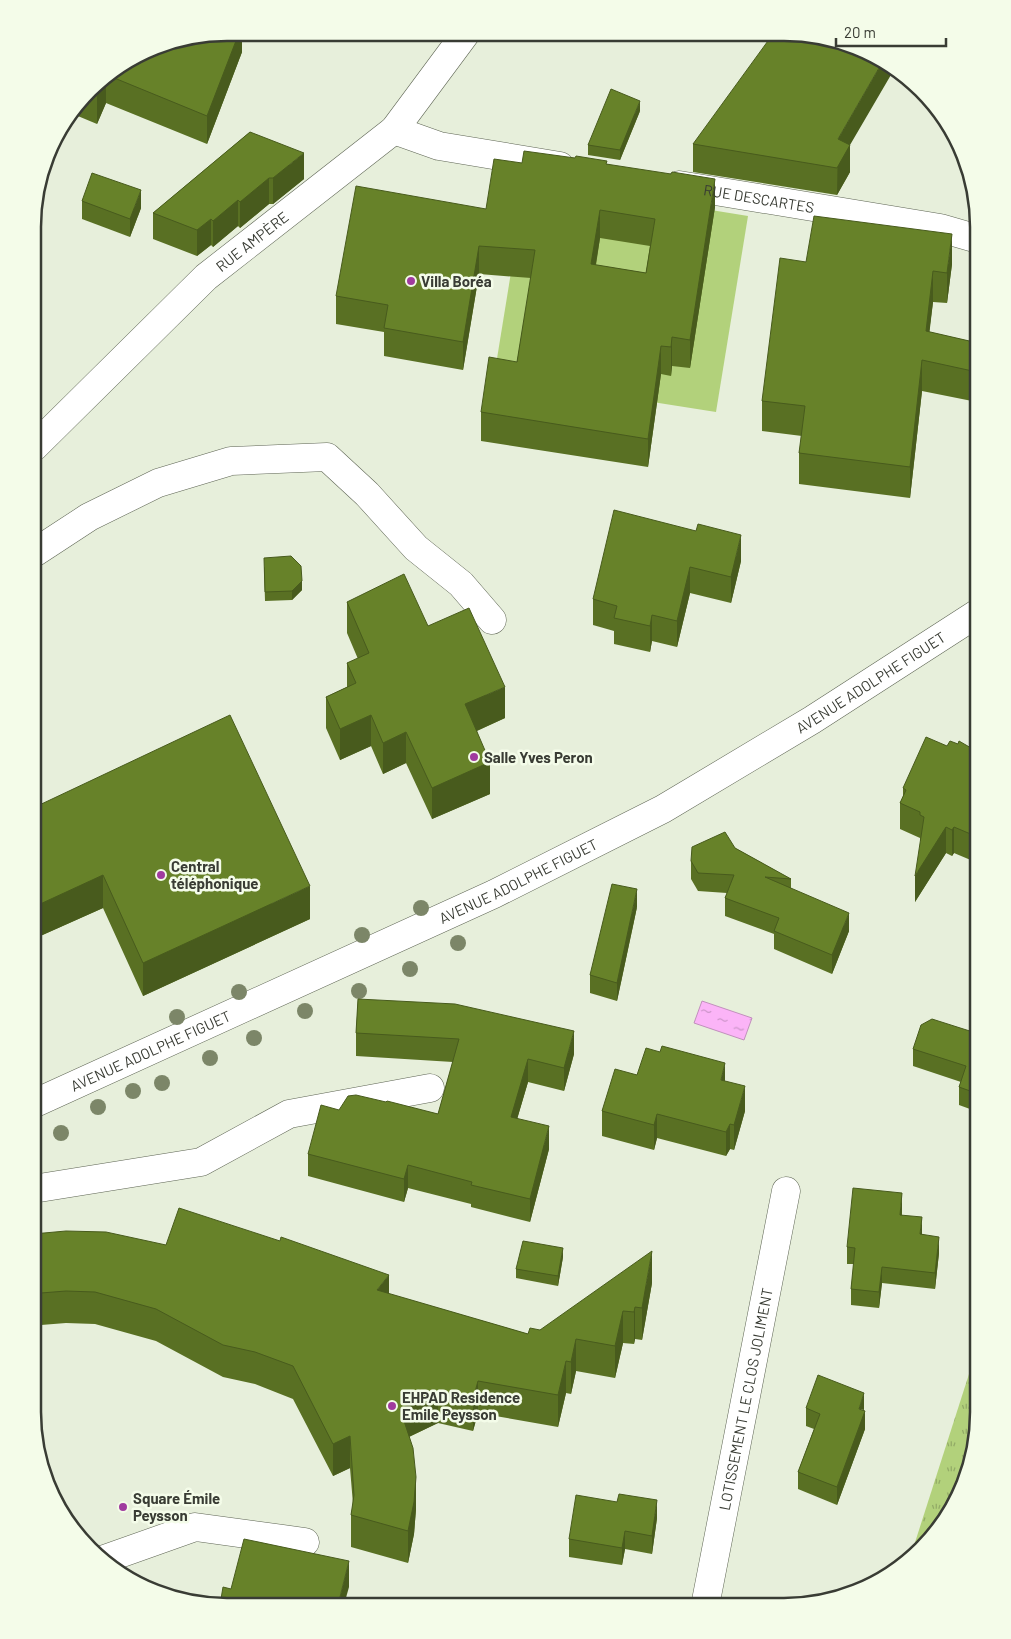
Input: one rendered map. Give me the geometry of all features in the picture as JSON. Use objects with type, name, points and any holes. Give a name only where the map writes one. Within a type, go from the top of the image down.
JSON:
[{"type":"street","name":"RUE AMPÈRE","points":[[41,440],[206,277],[394,130],[460,41]]},
{"type":"street","points":[[394,130],[439,146],[586,170]]},
{"type":"street","name":"RUE DESCARTES","points":[[655,181],[940,228],[970,237]]},
{"type":"street","points":[[41,548],[89,517],[158,484],[232,461],[327,458],[367,494],[416,548],[461,584],[492,620]]},
{"type":"street","name":"AVENUE ADOLPHE FIGUET","points":[[41,1100],[494,894],[663,809],[812,720],[970,618]]},
{"type":"street","points":[[41,1188],[201,1162],[289,1114],[430,1088]]},
{"type":"street","name":"LOTISSEMENT LE CLOS JOLIMENT","points":[[707,1598],[786,1191]]},
{"type":"street","points":[[111,1557],[195,1527],[305,1542]]},
{"type":"green space","points":[[526,180],[748,216],[716,412],[494,377]]},
{"type":"green space","points":[[970,1371],[968,1436],[960,1472],[945,1505],[924,1534],[915,1543]]},
{"type":"water","points":[[702,1001],[752,1018],[744,1040],[694,1023]]},
{"type":"building","points":[[236,41],[207,116],[116,79],[145,60],[167,51],[203,43]]},
{"type":"building","points":[[768,41],[820,45],[855,55],[879,68],[838,139],[850,145],[837,168],[693,144]]},
{"type":"building","points":[[611,89],[640,101],[620,150],[588,145]]},
{"type":"building","points":[[250,132],[304,153],[240,202],[238,200],[213,221],[211,219],[197,230],[153,213]]},
{"type":"building","points":[[524,151],[575,158],[576,156],[607,161],[606,164],[715,179],[690,340],[672,337],[671,347],[661,346],[648,439],[481,412],[489,357],[517,362],[535,250],[479,246],[463,342],[384,328],[388,305],[336,296],[356,186],[486,209],[494,159],[522,163]],"holes":[[[600,210],[655,219],[646,273],[591,264]]]},
{"type":"building","points":[[92,173],[141,190],[130,219],[82,201]]},
{"type":"building","points":[[814,216],[952,234],[947,273],[933,271],[926,331],[970,341],[970,370],[922,360],[910,467],[799,453],[805,406],[762,401],[780,258],[806,262]]},
{"type":"building","points":[[614,510],[696,531],[698,524],[741,535],[731,577],[690,567],[677,621],[652,615],[650,626],[614,618],[617,606],[593,599]]},
{"type":"building","points":[[291,556],[301,566],[302,581],[292,591],[265,592],[264,558]]},
{"type":"building","points":[[404,574],[428,626],[469,608],[505,687],[465,704],[490,762],[432,788],[406,732],[383,743],[371,715],[340,729],[326,697],[356,683],[347,663],[369,653],[347,602]]},
{"type":"building","name":"Central téléphonique","points":[[230,715],[310,886],[143,963],[103,875],[41,904],[41,804]]},
{"type":"building","points":[[926,737],[947,746],[950,741],[958,744],[959,741],[970,747],[970,834],[954,827],[952,830],[946,827],[915,876],[924,817],[920,815],[920,812],[900,803],[906,790],[903,788]]},
{"type":"building","points":[[725,832],[735,848],[791,879],[765,877],[849,913],[832,955],[774,931],[779,918],[725,898],[734,875],[698,873],[691,861],[692,847]]},
{"type":"building","points":[[612,884],[637,889],[617,983],[590,975]]},
{"type":"building","points":[[358,999],[455,1004],[574,1031],[564,1068],[528,1059],[511,1117],[549,1126],[530,1199],[471,1185],[472,1182],[408,1165],[404,1179],[308,1154],[321,1105],[339,1110],[348,1096],[356,1095],[387,1101],[438,1114],[459,1039],[356,1033]]},
{"type":"building","points":[[932,1019],[970,1031],[970,1091],[959,1087],[966,1066],[913,1049],[921,1025]]},
{"type":"building","points":[[662,1046],[725,1063],[721,1080],[745,1086],[734,1125],[730,1124],[726,1132],[657,1114],[654,1125],[602,1111],[615,1069],[637,1075],[646,1048],[660,1052]]},
{"type":"building","points":[[853,1188],[902,1193],[900,1215],[922,1217],[920,1234],[939,1237],[935,1273],[882,1267],[879,1292],[851,1289],[855,1248],[847,1247]]},
{"type":"building","points":[[179,1208],[280,1241],[281,1237],[389,1275],[377,1290],[528,1334],[530,1328],[540,1330],[652,1251],[642,1308],[635,1307],[634,1312],[623,1311],[615,1346],[576,1339],[571,1362],[566,1361],[558,1395],[478,1381],[473,1399],[438,1391],[400,1409],[413,1448],[416,1477],[414,1502],[408,1531],[351,1515],[354,1495],[350,1436],[333,1444],[293,1366],[255,1352],[223,1345],[156,1309],[95,1292],[66,1291],[41,1293],[41,1233],[66,1231],[106,1232],[166,1245]]},
{"type":"building","points":[[523,1241],[563,1248],[558,1276],[516,1269]]},
{"type":"building","points":[[818,1375],[864,1393],[859,1409],[865,1411],[837,1487],[798,1472],[820,1414],[806,1408]]},
{"type":"building","points":[[619,1494],[657,1500],[652,1536],[625,1531],[622,1548],[569,1539],[576,1495],[617,1502]]},
{"type":"building","points":[[244,1539],[349,1561],[340,1598],[221,1598],[223,1587],[231,1589]]},
{"type":"place","name":"Villa Boréa","points":[[411,281]]},
{"type":"place","name":"Salle Yves Peron","points":[[474,757]]},
{"type":"place","name":"Central téléphonique","points":[[161,875]]},
{"type":"place","name":"EHPAD Residence Emile Peysson","points":[[392,1406]]},
{"type":"place","name":"Square Émile Peysson","points":[[123,1507]]}]
